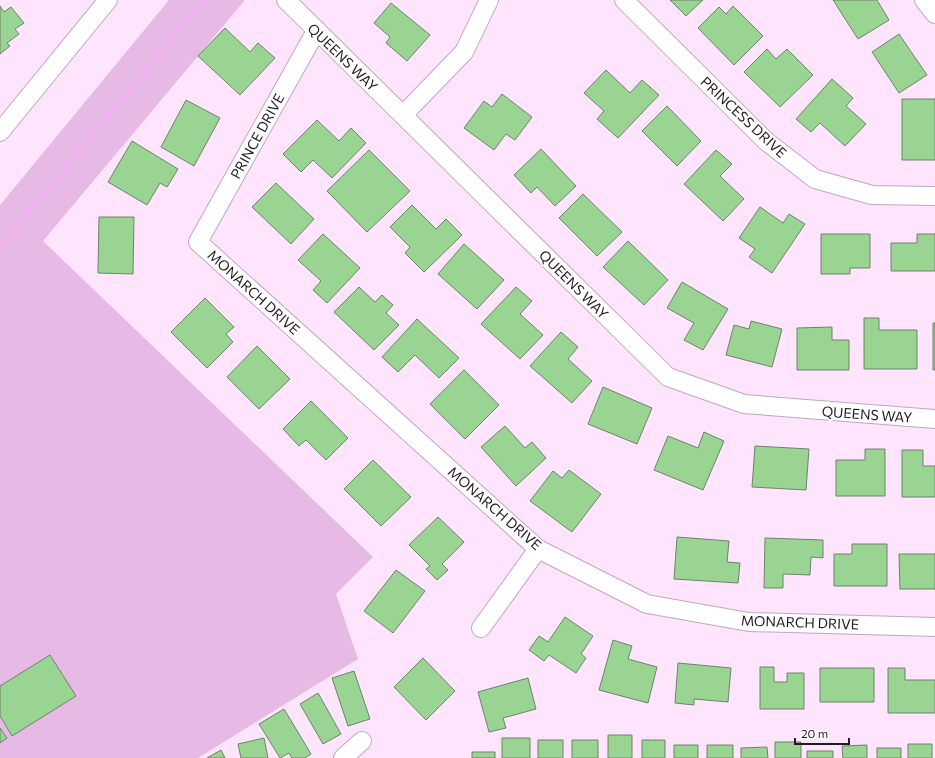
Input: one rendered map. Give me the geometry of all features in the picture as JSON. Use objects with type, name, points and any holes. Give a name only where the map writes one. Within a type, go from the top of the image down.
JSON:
[{"type":"street","points":[[0,132],[108,0]]},
{"type":"street","name":"QUEENS WAY","points":[[286,0],[668,377],[744,404],[935,419]]},
{"type":"street","points":[[403,115],[464,52],[489,0]]},
{"type":"street","name":"PRINCESS DRIVE","points":[[624,0],[767,142],[815,178],[872,195],[935,196]]},
{"type":"street","points":[[924,0],[935,14]]},
{"type":"street","name":"PRINCE DRIVE","points":[[198,242],[316,30]]},
{"type":"street","name":"MONARCH DRIVE","points":[[198,242],[538,549],[647,604],[749,622],[935,627]]},
{"type":"street","points":[[481,628],[538,549]]},
{"type":"street","points":[[343,758],[362,741]]},
{"type":"shaded area","points":[[169,0],[245,0],[43,241],[373,557],[336,594],[358,659],[198,758],[0,758],[0,205]]},
{"type":"building","points":[[670,0],[703,0],[686,16]]},
{"type":"building","points":[[833,0],[877,0],[889,20],[858,39]]},
{"type":"building","points":[[391,3],[430,35],[407,61],[386,43],[390,37],[374,23]]},
{"type":"building","points":[[0,6],[4,12],[11,7],[24,23],[15,29],[19,34],[7,43],[10,46],[0,54]]},
{"type":"building","points":[[733,6],[763,36],[734,65],[698,28],[719,7],[726,14]]},
{"type":"building","points":[[225,28],[250,52],[258,43],[275,58],[240,95],[198,56]]},
{"type":"building","points":[[899,34],[927,75],[899,93],[872,52]]},
{"type":"building","points":[[767,49],[776,59],[787,49],[813,75],[780,107],[744,72]]},
{"type":"building","points":[[606,70],[630,93],[642,80],[659,95],[618,138],[597,119],[604,111],[584,93]]},
{"type":"building","points":[[832,79],[853,98],[846,106],[866,124],[845,146],[820,123],[811,132],[796,119]]},
{"type":"building","points":[[502,94],[532,117],[515,140],[506,134],[494,150],[464,128],[484,101],[492,107]]},
{"type":"building","points":[[902,99],[935,99],[935,160],[902,160]]},
{"type":"building","points":[[186,100],[220,118],[194,166],[161,147]]},
{"type":"building","points":[[667,106],[701,141],[677,166],[642,131]]},
{"type":"building","points":[[317,120],[339,141],[351,128],[366,143],[332,178],[313,160],[301,172],[283,154]]},
{"type":"building","points":[[132,141],[178,169],[167,187],[160,183],[147,205],[108,182]]},
{"type":"building","points":[[541,149],[576,186],[555,206],[537,187],[531,193],[514,175]]},
{"type":"building","points":[[369,150],[410,191],[367,232],[327,191]]},
{"type":"building","points":[[716,150],[732,164],[720,176],[744,199],[723,221],[684,184]]},
{"type":"building","points":[[276,183],[314,219],[291,244],[252,207]]},
{"type":"building","points":[[583,194],[622,232],[597,256],[559,218]]},
{"type":"building","points":[[412,205],[436,229],[446,219],[462,235],[424,272],[405,253],[410,247],[390,227]]},
{"type":"building","points":[[760,207],[783,223],[789,214],[805,224],[772,273],[749,257],[755,249],[739,238]]},
{"type":"building","points":[[99,217],[134,217],[133,274],[98,273]]},
{"type":"building","points":[[323,234],[360,268],[327,303],[313,290],[321,281],[298,260]]},
{"type":"building","points":[[821,234],[870,234],[870,268],[850,268],[850,274],[821,274]]},
{"type":"building","points":[[917,234],[935,234],[935,271],[891,271],[891,243],[917,243]]},
{"type":"building","points":[[628,241],[668,280],[644,305],[603,267]]},
{"type":"building","points":[[464,244],[504,280],[477,309],[438,274]]},
{"type":"building","points":[[682,282],[728,309],[703,350],[684,340],[694,323],[667,308]]},
{"type":"building","points":[[359,287],[375,302],[382,295],[393,305],[386,313],[399,325],[374,350],[334,312]]},
{"type":"building","points":[[516,287],[532,301],[520,314],[543,335],[520,359],[481,324]]},
{"type":"building","points":[[205,298],[234,327],[226,334],[233,342],[207,368],[171,332]]},
{"type":"building","points":[[864,318],[879,318],[879,330],[917,330],[917,369],[864,369]]},
{"type":"building","points":[[417,319],[459,358],[439,378],[415,355],[398,372],[382,357]]},
{"type":"building","points":[[751,321],[782,329],[772,367],[726,355],[734,325],[749,329]]},
{"type":"building","points":[[933,323],[935,323],[935,370],[933,370]]},
{"type":"building","points":[[832,327],[832,340],[849,340],[849,370],[797,370],[797,328]]},
{"type":"building","points":[[561,332],[578,347],[568,359],[592,381],[572,403],[530,366]]},
{"type":"building","points":[[257,346],[290,379],[259,409],[227,377]]},
{"type":"building","points":[[464,370],[499,405],[465,439],[430,404]]},
{"type":"building","points":[[603,387],[652,408],[637,444],[588,424]]},
{"type":"building","points":[[311,401],[348,438],[326,460],[306,440],[299,446],[283,429]]},
{"type":"building","points":[[505,426],[525,448],[532,442],[546,458],[516,486],[481,447]]},
{"type":"building","points":[[704,432],[724,441],[703,490],[654,470],[668,436],[698,448]]},
{"type":"building","points":[[755,446],[809,449],[806,490],[752,487]]},
{"type":"building","points":[[865,449],[885,449],[885,496],[836,496],[836,460],[865,460]]},
{"type":"building","points":[[902,450],[923,450],[923,466],[935,466],[935,497],[902,497]]},
{"type":"building","points":[[373,460],[411,497],[381,526],[344,489]]},
{"type":"building","points":[[569,470],[601,494],[572,532],[530,501],[553,471],[562,478]]},
{"type":"building","points":[[438,517],[464,542],[442,564],[448,570],[437,580],[426,569],[430,566],[409,545]]},
{"type":"building","points":[[677,537],[729,541],[727,562],[740,563],[738,583],[674,579]]},
{"type":"building","points":[[765,538],[823,540],[823,558],[811,557],[810,575],[783,574],[783,588],[764,588]]},
{"type":"building","points":[[852,544],[887,544],[887,586],[834,586],[834,554],[852,554]]},
{"type":"building","points":[[899,554],[935,554],[935,589],[900,589]]},
{"type":"building","points":[[396,570],[425,591],[393,633],[364,611]]},
{"type":"building","points":[[565,617],[593,636],[581,654],[586,658],[576,673],[549,655],[544,661],[529,650],[539,636],[548,642]]},
{"type":"building","points":[[613,640],[632,646],[628,659],[657,667],[648,703],[599,690]]},
{"type":"building","points":[[50,655],[76,696],[12,736],[0,716],[0,686]]},
{"type":"building","points":[[423,658],[455,691],[426,720],[394,687]]},
{"type":"building","points":[[678,663],[731,668],[728,702],[694,699],[694,705],[675,703]]},
{"type":"building","points":[[760,667],[774,667],[774,682],[787,682],[787,673],[804,673],[804,709],[760,709]]},
{"type":"building","points":[[820,668],[874,668],[874,702],[820,702]]},
{"type":"building","points":[[888,668],[905,668],[905,680],[935,680],[935,713],[888,713]]},
{"type":"building","points":[[354,671],[370,719],[348,726],[332,678]]},
{"type":"building","points":[[528,678],[536,709],[503,718],[506,728],[489,732],[478,692]]},
{"type":"building","points":[[318,693],[341,734],[323,744],[300,704]]},
{"type":"building","points":[[284,709],[311,754],[305,758],[292,758],[289,753],[280,758],[259,724]]},
{"type":"building","points":[[0,728],[7,738],[0,743]]},
{"type":"building","points":[[608,735],[632,735],[632,758],[608,758]]},
{"type":"building","points":[[264,738],[268,758],[241,758],[238,744]]},
{"type":"building","points":[[502,738],[530,738],[530,758],[502,758]]},
{"type":"building","points":[[538,740],[563,740],[563,758],[538,758]]},
{"type":"building","points":[[572,740],[598,740],[598,758],[572,758]]},
{"type":"building","points":[[642,740],[665,740],[665,758],[642,758]]},
{"type":"building","points":[[775,742],[801,742],[801,758],[775,758]]},
{"type":"building","points":[[908,744],[932,744],[932,758],[908,758]]},
{"type":"building","points":[[674,745],[698,745],[698,758],[674,758]]},
{"type":"building","points":[[707,745],[733,745],[733,758],[707,758]]},
{"type":"building","points":[[867,745],[867,758],[843,758],[842,746]]},
{"type":"building","points":[[767,747],[768,758],[741,758],[741,748]]},
{"type":"building","points":[[877,748],[901,748],[901,758],[877,758]]},
{"type":"building","points":[[221,750],[225,758],[207,758]]},
{"type":"building","points":[[807,751],[833,751],[833,758],[807,758]]},
{"type":"building","points":[[472,752],[495,752],[495,758],[472,758]]},
{"type":"waterway","points":[[0,246],[204,0]]}]
